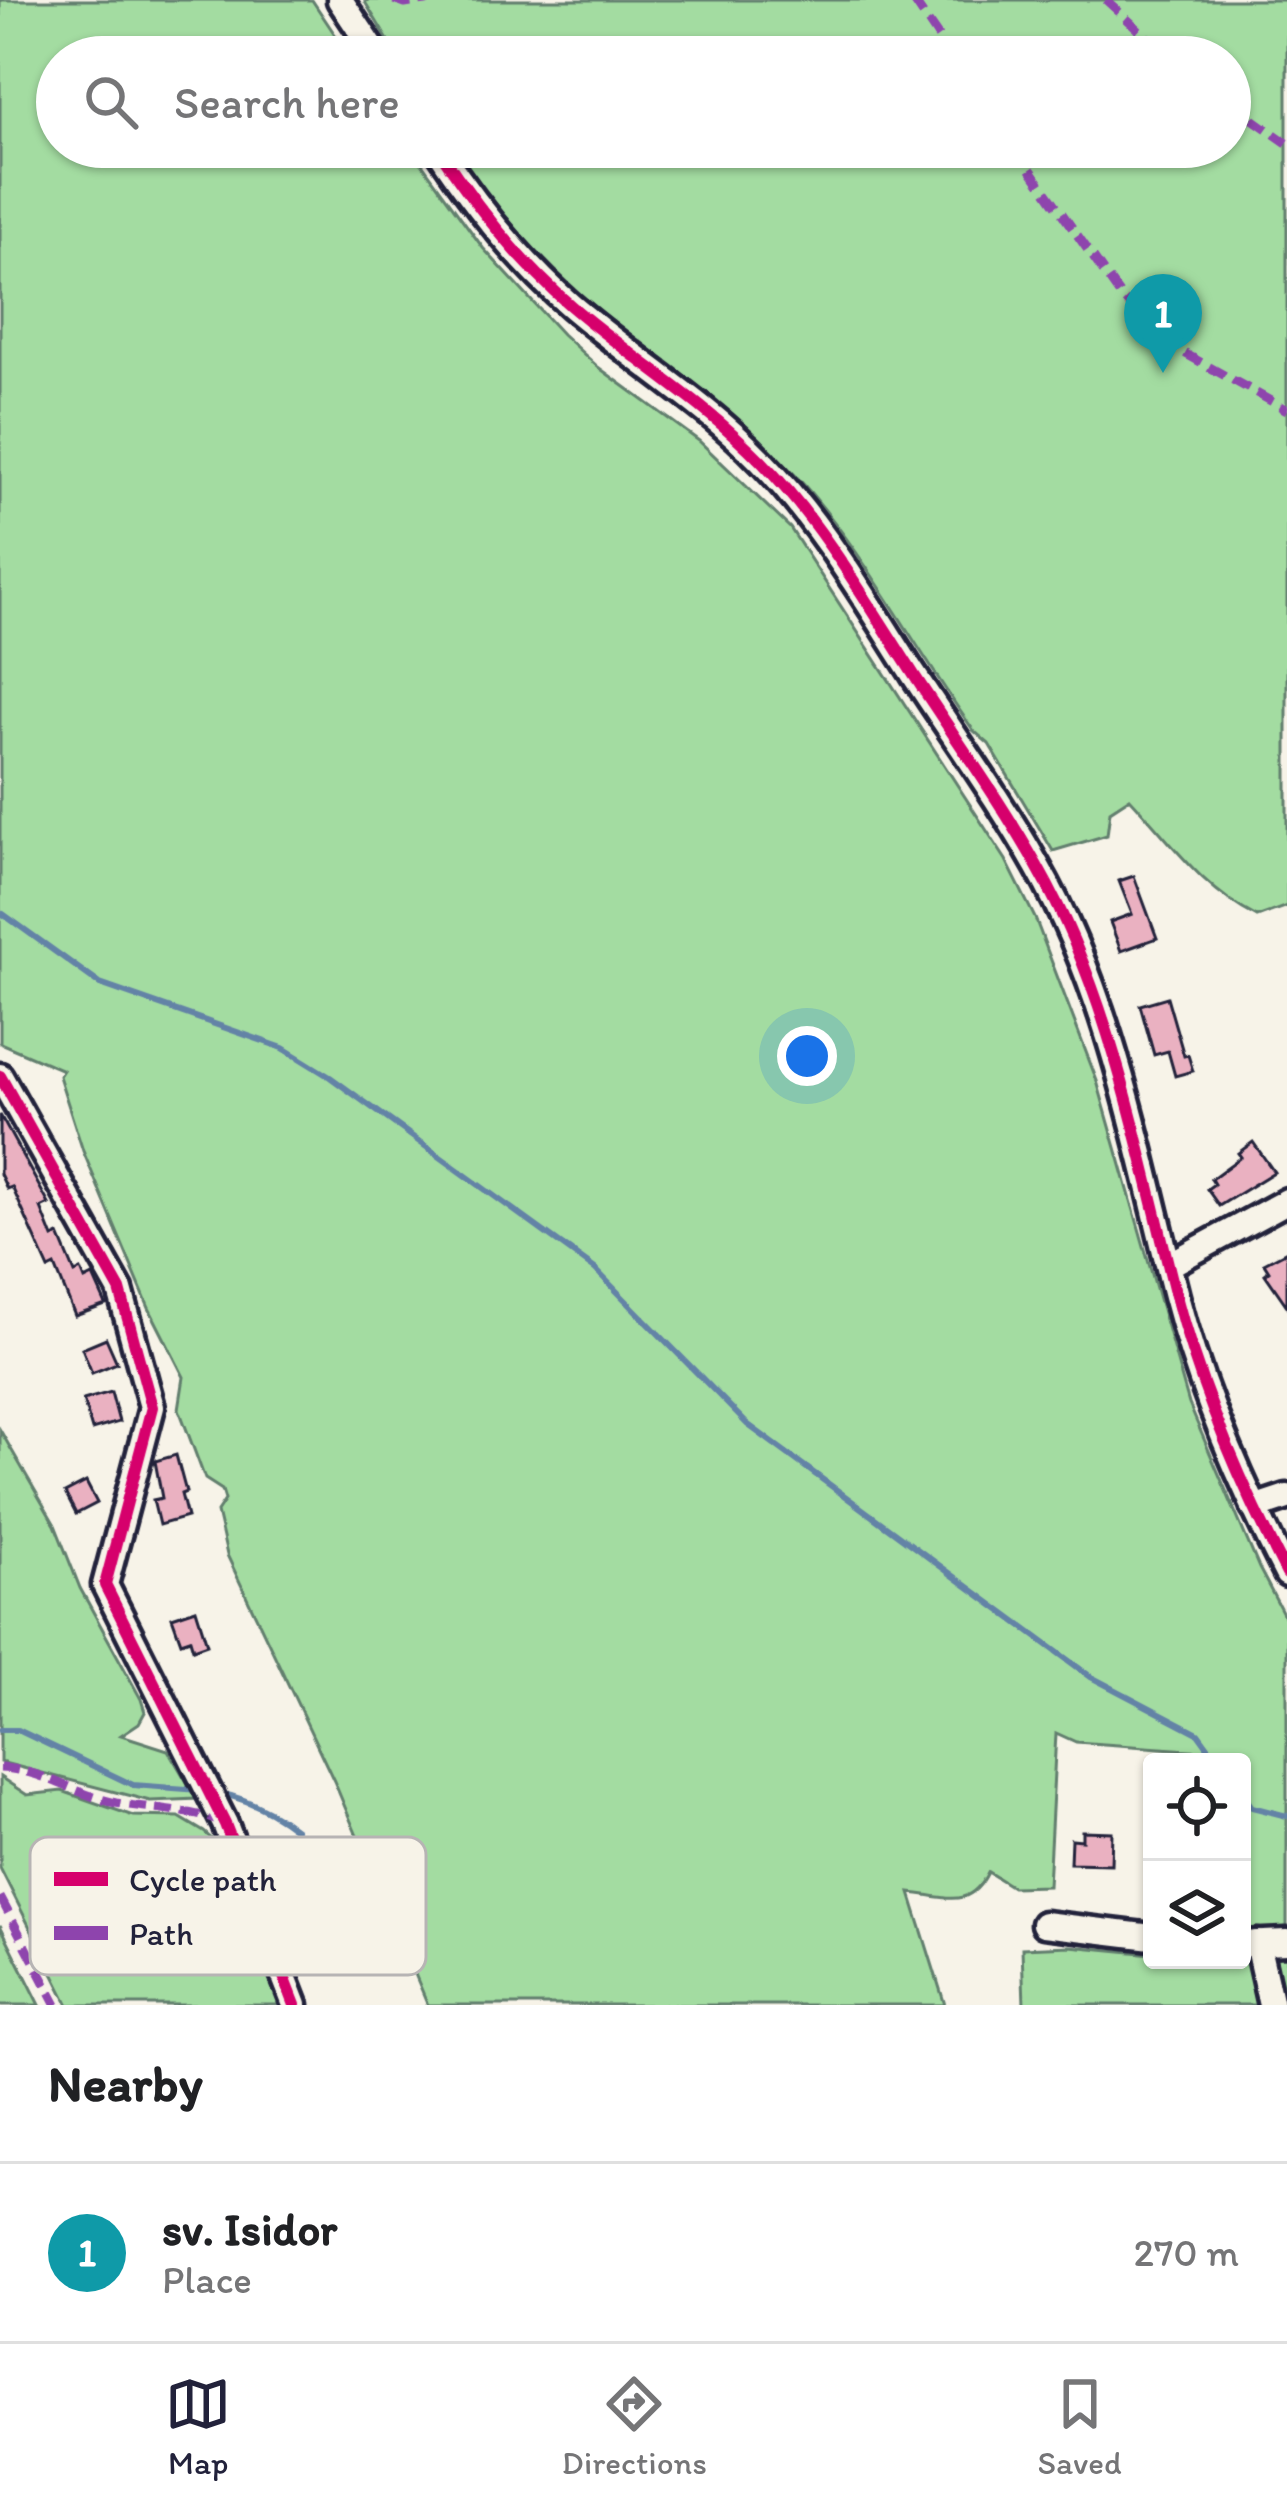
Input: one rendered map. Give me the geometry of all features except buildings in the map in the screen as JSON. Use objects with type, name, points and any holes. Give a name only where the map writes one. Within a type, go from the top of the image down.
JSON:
[{"type":"street","points":[[340,0],[364,36]]},
{"type":"street","points":[[452,168],[495,228],[544,281],[760,460],[872,608],[1028,850],[1072,937],[1102,1018],[1208,1396],[1287,1574]]},
{"type":"street","points":[[0,1076],[120,1290],[152,1407],[105,1585],[230,1837]]},
{"type":"street","points":[[1169,1265],[1287,1201]]},
{"type":"street","points":[[1254,1508],[1287,1496]]},
{"type":"street","points":[[1044,1924],[1143,1936]]},
{"type":"street","points":[[1251,1944],[1287,1942]]},
{"type":"street","points":[[1251,1947],[1271,2005]]},
{"type":"street","points":[[284,1975],[296,2005]]},
{"type":"green space","points":[[0,0],[312,0],[336,36],[36,36],[36,168],[425,168],[483,248],[562,334],[598,367],[699,441],[790,528],[1006,860],[1035,918],[1097,1081],[1189,1404],[1259,1568],[1287,1621],[1287,1927],[1251,1932],[1251,1753],[1076,1742],[1056,1733],[1048,1886],[1012,1887],[988,1872],[964,1897],[910,1893],[945,2005],[428,2005],[415,1975],[426,1975],[426,1837],[358,1837],[227,1555],[217,1512],[225,1500],[222,1490],[205,1479],[179,1409],[184,1377],[149,1308],[83,1151],[59,1076],[63,1070],[0,1043]]},
{"type":"green space","points":[[1287,0],[1287,906],[1257,917],[1237,906],[1188,864],[1130,798],[1110,811],[1107,835],[1053,851],[989,744],[952,700],[821,505],[748,429],[555,270],[468,168],[1251,168],[1251,36],[385,36],[365,2]]},
{"type":"green space","points":[[0,1430],[55,1525],[80,1588],[141,1699],[145,1712],[139,1723],[121,1735],[168,1750],[197,1799],[150,1801],[0,1762]]},
{"type":"green space","points":[[0,1777],[27,1795],[62,1791],[133,1816],[179,1817],[209,1837],[30,1837],[30,1928],[0,1868]]},
{"type":"green space","points":[[0,1925],[40,2005],[0,2005]]},
{"type":"green space","points":[[1070,1946],[1143,1953],[1143,1969],[1251,1969],[1251,1957],[1287,1956],[1287,2005],[1024,2005],[1022,1948]]},
{"type":"green space","points":[[54,1975],[270,1975],[281,2005],[69,2005]]},
{"type":"waterway","points":[[3,914],[100,984],[283,1048],[330,1077],[595,1269],[747,1424],[1091,1677],[1198,1733],[1212,1753]]},
{"type":"waterway","points":[[0,1730],[18,1730],[133,1785],[200,1790]]},
{"type":"waterway","points":[[219,1793],[259,1807],[296,1830]]},
{"type":"waterway","points":[[1251,1806],[1287,1816]]},
{"type":"marked path","points":[[394,0],[405,4],[433,0]]},
{"type":"marked path","points":[[913,0],[938,36]]},
{"type":"marked path","points":[[1106,0],[1146,36]]},
{"type":"marked path","points":[[1251,118],[1287,143]]},
{"type":"marked path","points":[[1030,168],[1119,294],[1166,343],[1287,410]]},
{"type":"marked path","points":[[0,1768],[30,1773],[116,1803],[184,1812],[225,1824]]},
{"type":"marked path","points":[[0,1897],[30,1954]]},
{"type":"marked path","points":[[41,1975],[57,2005]]},
{"type":"cycle path","points":[[452,168],[533,270],[716,420],[783,485],[843,564],[1023,841],[1085,968],[1120,1076],[1198,1368],[1239,1473],[1287,1574]]},
{"type":"cycle path","points":[[0,1076],[120,1290],[152,1407],[105,1585],[230,1837]]},
{"type":"cycle path","points":[[283,1975],[295,2005]]},
{"type":"place","name":"sv. Isidor","points":[[1163,373]]}]
